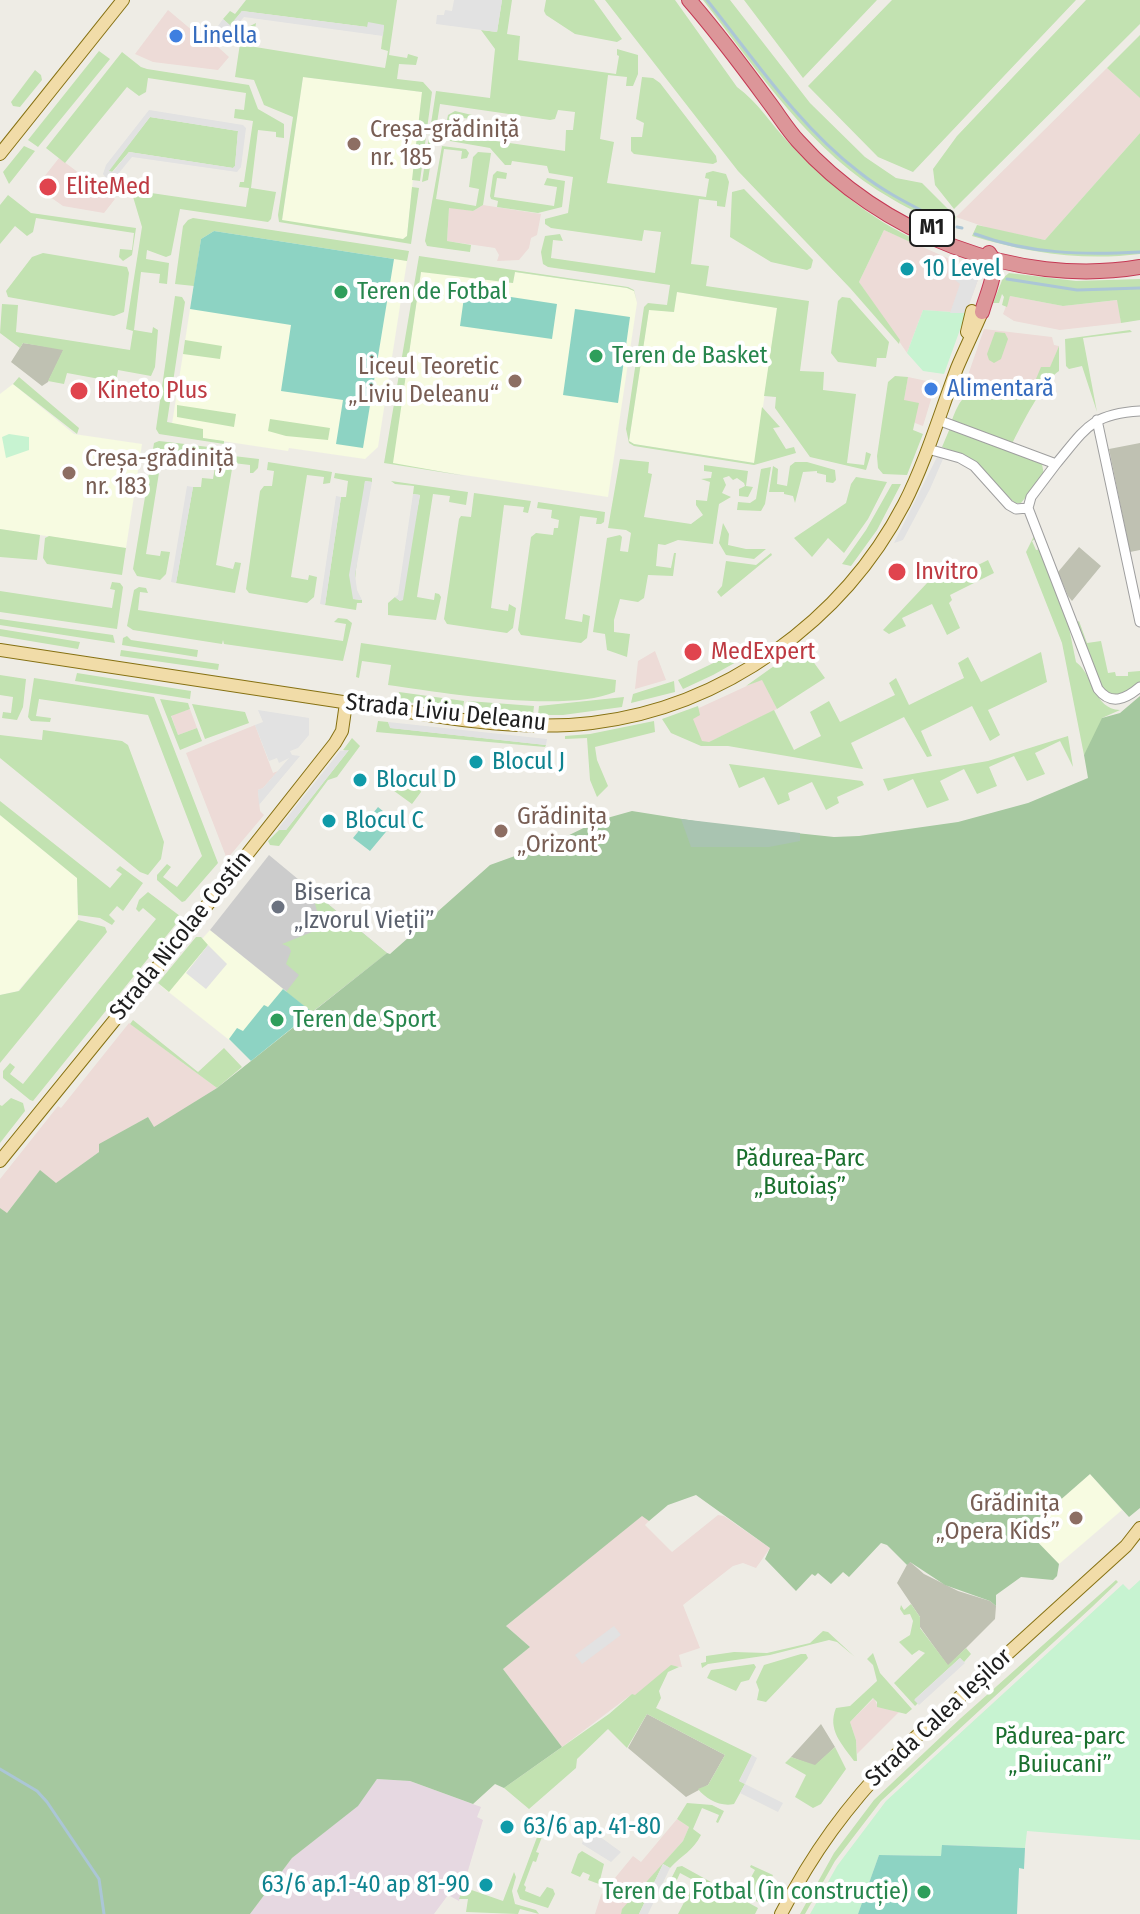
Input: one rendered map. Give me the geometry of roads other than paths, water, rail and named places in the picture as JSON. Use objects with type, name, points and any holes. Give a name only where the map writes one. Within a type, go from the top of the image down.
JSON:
[{"type":"highway","name":"M1","points":[[689,0],[795,137],[865,205],[912,233],[977,261],[983,277],[976,309]]},
{"type":"highway","name":"M1","points":[[766,98],[821,159],[871,199],[925,229],[989,252],[994,260]]},
{"type":"highway","name":"M1","points":[[766,98],[847,175],[890,206],[928,226],[984,246],[1033,257],[1073,262],[1124,261],[1140,266]]},
{"type":"highway","name":"M1","points":[[839,180],[876,208],[916,231],[994,260],[1005,256],[1059,265],[1140,266]]},
{"type":"highway","points":[[976,309],[994,260]]},
{"type":"highway","points":[[976,309],[1001,273],[1009,268],[1097,276],[1126,274],[1140,266]]},
{"type":"main road","points":[[0,154],[123,0]]},
{"type":"main road","name":"Strada Liviu Deleanu","points":[[0,650],[489,723],[577,724],[655,709],[716,686],[779,648],[841,593],[884,539],[904,503],[928,449],[976,309]]},
{"type":"main road","name":"Strada Nicolae Costin","points":[[0,1161],[335,743],[342,731],[346,703]]},
{"type":"main road","name":"Strada Calea Ieșilor","points":[[781,1914],[824,1839],[866,1786],[1126,1546],[1140,1528]]},
{"type":"main road","name":"Strada Calea Ieșilor","points":[[1126,1546],[1140,1538]]},
{"type":"street","points":[[1140,411],[1113,414],[1088,426],[1031,497],[1028,508],[1098,689],[1107,698],[1116,700],[1127,697],[1140,687]]},
{"type":"street","points":[[938,420],[1056,464]]},
{"type":"street","points":[[1097,420],[1140,622]]},
{"type":"street","points":[[928,449],[967,462],[1009,505],[1016,509],[1028,508]]},
{"type":"waterway","points":[[707,0],[778,91],[837,154],[879,187],[944,222]]},
{"type":"waterway","points":[[957,227],[962,228]]},
{"type":"waterway","points":[[975,234],[1016,246],[1056,252],[1140,252]]},
{"type":"waterway","points":[[1007,279],[1077,290],[1140,288]]},
{"type":"waterway","points":[[0,1769],[37,1791],[47,1802],[99,1879],[104,1914]]},
{"type":"place","name":"Linella","points":[[176,36]]},
{"type":"place","name":"Creșa-grădiniță nr. 185","points":[[354,144]]},
{"type":"place","name":"EliteMed","points":[[48,187]]},
{"type":"place","name":"10 Level","points":[[907,269]]},
{"type":"place","name":"Teren de Fotbal","points":[[341,292]]},
{"type":"place","name":"Teren de Basket","points":[[596,356]]},
{"type":"place","name":"Liceul Teoretic „Liviu Deleanu“","points":[[515,381]]},
{"type":"place","name":"Alimentară","points":[[931,389]]},
{"type":"place","name":"Kineto Plus","points":[[79,391]]},
{"type":"place","name":"Creșa-grădiniță nr. 183","points":[[69,473]]},
{"type":"place","name":"Invitro","points":[[897,572]]},
{"type":"place","name":"MedExpert","points":[[693,652]]},
{"type":"place","name":"Blocul J","points":[[476,762]]},
{"type":"place","name":"Blocul D","points":[[360,780]]},
{"type":"place","name":"Blocul C","points":[[329,821]]},
{"type":"place","name":"Grădinița „Orizont”","points":[[501,831]]},
{"type":"place","name":"Biserica „Izvorul Vieții”","points":[[278,907]]},
{"type":"place","name":"Teren de Sport","points":[[277,1020]]},
{"type":"place","name":"Grădinița „Opera Kids”","points":[[1076,1518]]},
{"type":"place","name":"63/6 ap. 41-80","points":[[507,1827]]},
{"type":"place","name":"63/6 ap.1-40 ap 81-90","points":[[486,1885]]},
{"type":"place","name":"Teren de Fotbal (în construcție)","points":[[924,1892]]},
{"type":"park label","name":"Pădurea-Parc „Butoiaș”","points":[[800,1173]]},
{"type":"park label","name":"Pădurea-parc „Buiucani”","points":[[1060,1751]]}]
